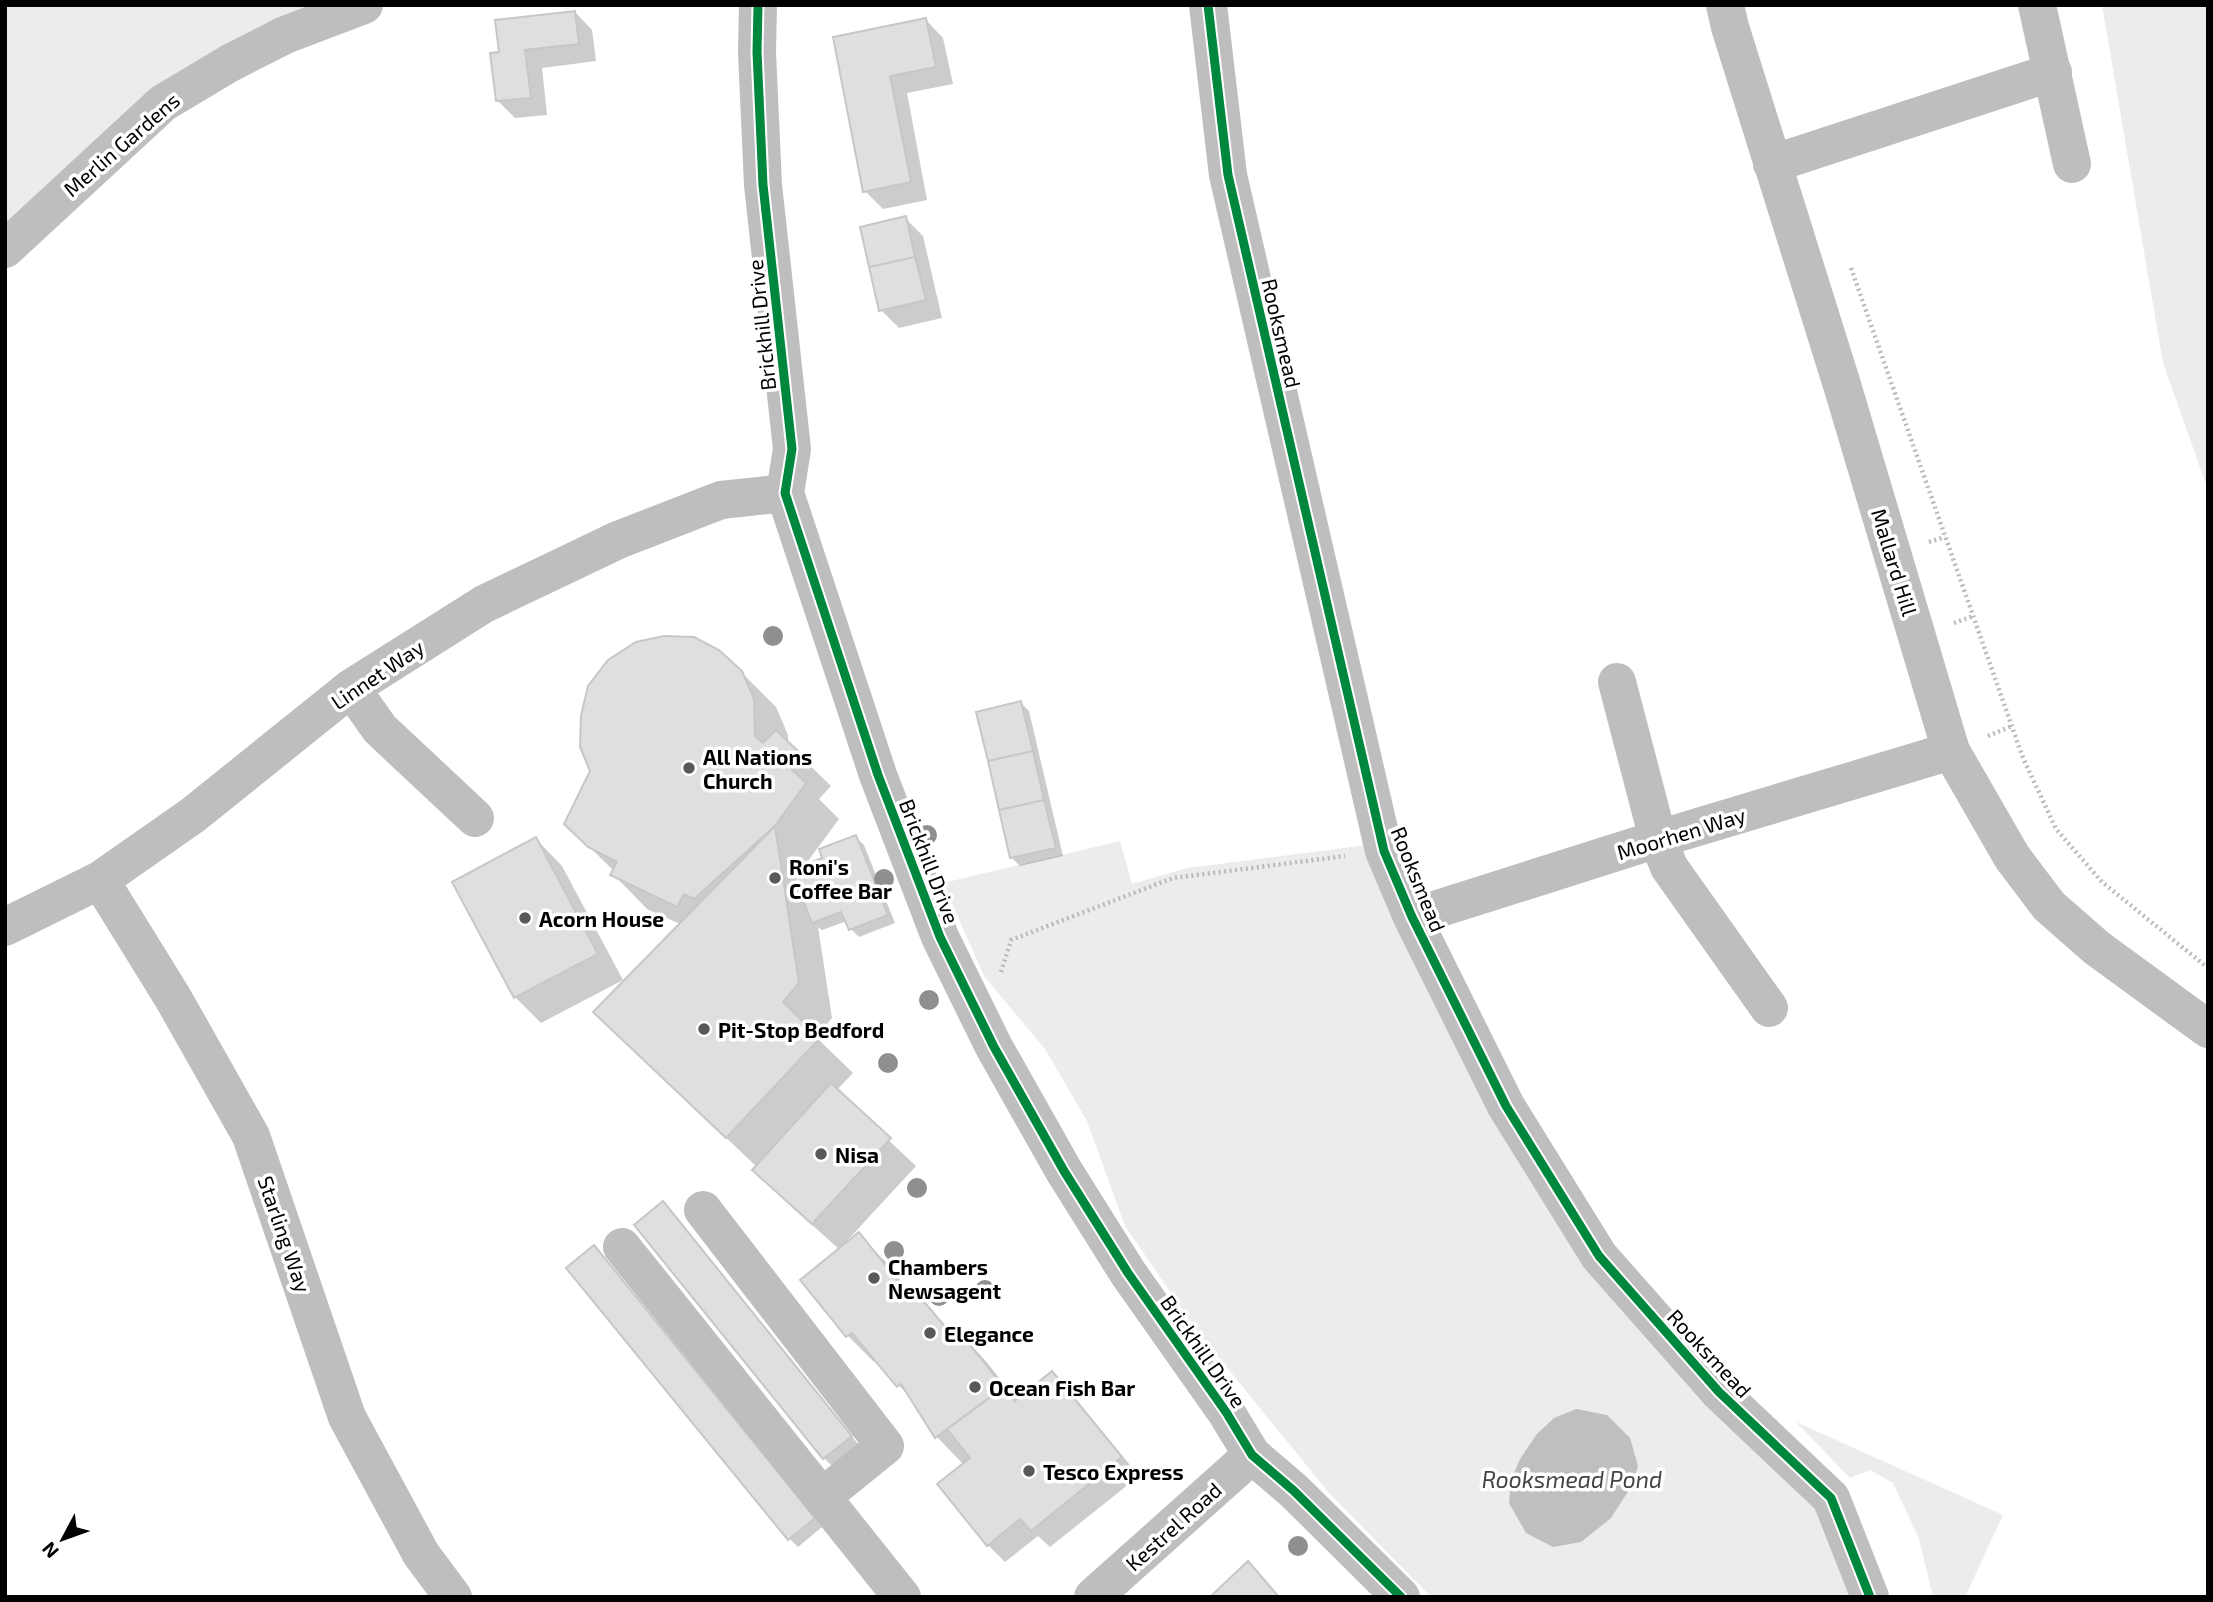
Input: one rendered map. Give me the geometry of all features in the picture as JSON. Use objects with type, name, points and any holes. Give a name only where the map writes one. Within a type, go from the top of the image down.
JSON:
[{"type":"street","name":"Merlin Gardens","points":[[5,250],[50,205],[163,103],[230,63],[285,35],[364,5]]},
{"type":"street","name":"Brickhill Drive","points":[[758,5],[757,52],[764,185],[792,449],[785,493],[878,775],[940,937],[995,1047],[1064,1171],[1128,1273],[1226,1412],[1252,1455],[1294,1491],[1401,1597]]},
{"type":"street","name":"Rooksmead","points":[[1208,5],[1228,175],[1384,851],[1412,917],[1506,1106],[1599,1256],[1719,1392],[1831,1498],[1870,1597]]},
{"type":"street","name":"Mallard Hill","points":[[1725,5],[1951,751],[2012,857],[2049,906],[2097,948],[2208,1029]]},
{"type":"street","points":[[2037,5],[2072,164]]},
{"type":"street","points":[[1772,164],[2053,72]]},
{"type":"street","name":"Linnet Way","points":[[5,927],[100,880],[192,815],[351,688],[484,604],[618,540],[721,500],[785,493]]},
{"type":"street","points":[[1617,682],[1658,839],[1669,867],[1769,1009]]},
{"type":"street","points":[[351,688],[380,729],[475,818]]},
{"type":"street","name":"Moorhen Way","points":[[1412,917],[1658,839],[1951,751]]},
{"type":"street","name":"Starling Way","points":[[100,880],[173,998],[251,1136],[347,1417],[421,1554],[453,1597]]},
{"type":"street","points":[[703,1210],[885,1446],[822,1497]]},
{"type":"street","points":[[622,1247],[902,1597]]},
{"type":"street","name":"Kestrel Road","points":[[1093,1597],[1252,1455]]},
{"type":"path","points":[[1846,256],[2023,758],[2056,829],[2102,882],[2208,968]]},
{"type":"path","points":[[968,992],[1000,976],[1012,940],[1173,878],[1384,851]]},
{"type":"shaded area","points":[[5,5],[322,5],[5,232]]},
{"type":"shaded area","points":[[2102,5],[2208,5],[2208,490],[2163,363]]},
{"type":"shaded area","points":[[1120,841],[1132,884],[1187,868],[1367,845],[1598,1282],[1689,1387],[1818,1510],[1856,1597],[1431,1597],[1329,1493],[1198,1332],[1125,1226],[1087,1121],[1045,1049],[984,976],[943,883]]},
{"type":"shaded area","points":[[1796,1422],[2003,1515],[1965,1597],[1933,1597],[1919,1539],[1893,1483],[1870,1470],[1850,1478]]},
{"type":"water","name":"Rooksmead Pond","points":[[1576,1409],[1607,1415],[1630,1438],[1638,1466],[1631,1487],[1611,1518],[1581,1542],[1553,1547],[1526,1533],[1509,1503],[1511,1480],[1520,1459],[1537,1434],[1554,1418]]},
{"type":"building","points":[[575,11],[579,44],[525,50],[531,98],[496,101],[490,53],[499,52],[495,20]]},
{"type":"building","points":[[926,18],[936,67],[890,76],[911,182],[863,192],[833,37]]},
{"type":"building","points":[[906,216],[915,257],[869,267],[860,227]]},
{"type":"building","points":[[915,257],[926,300],[879,311],[869,267]]},
{"type":"building","name":"All Nations Church","points":[[664,636],[694,637],[719,650],[742,671],[754,699],[755,736],[763,743],[776,730],[798,751],[786,764],[806,783],[775,826],[694,899],[684,894],[677,907],[610,875],[617,862],[588,847],[564,824],[590,771],[580,747],[581,716],[588,686],[608,660],[636,642]]},
{"type":"building","points":[[1021,701],[1033,751],[988,761],[976,712]]},
{"type":"building","points":[[1033,751],[1044,800],[999,810],[988,761]]},
{"type":"building","points":[[1044,800],[1056,848],[1010,858],[999,810]]},
{"type":"building","points":[[775,826],[799,983],[783,1002],[820,1038],[726,1138],[593,1012]]},
{"type":"building","points":[[856,835],[888,915],[849,930],[841,912],[812,923],[791,870],[822,858],[819,849]]},
{"type":"building","name":"Acorn House","points":[[536,837],[598,954],[514,998],[452,882]]},
{"type":"building","name":"Nisa","points":[[831,1083],[891,1138],[812,1224],[752,1170]]},
{"type":"building","points":[[663,1201],[852,1436],[823,1459],[634,1225]]},
{"type":"building","points":[[859,1232],[905,1290],[911,1286],[952,1335],[958,1330],[1004,1387],[935,1438],[901,1384],[897,1387],[852,1333],[846,1337],[800,1280]]},
{"type":"building","points":[[594,1245],[815,1518],[788,1540],[566,1268]]},
{"type":"building","name":"Tesco Express","points":[[1052,1371],[1122,1457],[1031,1531],[1020,1519],[987,1546],[937,1484],[970,1458],[947,1429],[1004,1387],[1015,1401]]},
{"type":"building","points":[[1248,1561],[1279,1597],[1210,1597]]},
{"type":"cycle path","points":[[758,5],[757,52],[763,185],[792,449],[785,493],[878,775],[940,937],[994,1047],[1064,1171],[1128,1273],[1226,1412],[1252,1455],[1294,1491],[1401,1597]]},
{"type":"cycle path","points":[[1208,5],[1228,175],[1384,851],[1412,917],[1506,1106],[1599,1256],[1719,1392],[1831,1498],[1870,1597]]},
{"type":"place","name":"All Nations Church","points":[[689,768]]},
{"type":"place","name":"Roni's Coffee Bar","points":[[775,878]]},
{"type":"place","name":"Acorn House","points":[[525,918]]},
{"type":"place","name":"Pit-Stop Bedford","points":[[704,1029]]},
{"type":"place","name":"Nisa","points":[[821,1154]]},
{"type":"place","name":"Chambers Newsagent","points":[[874,1278]]},
{"type":"place","name":"Elegance","points":[[930,1333]]},
{"type":"place","name":"Ocean Fish Bar","points":[[975,1387]]},
{"type":"place","name":"Tesco Express","points":[[1029,1471]]}]
